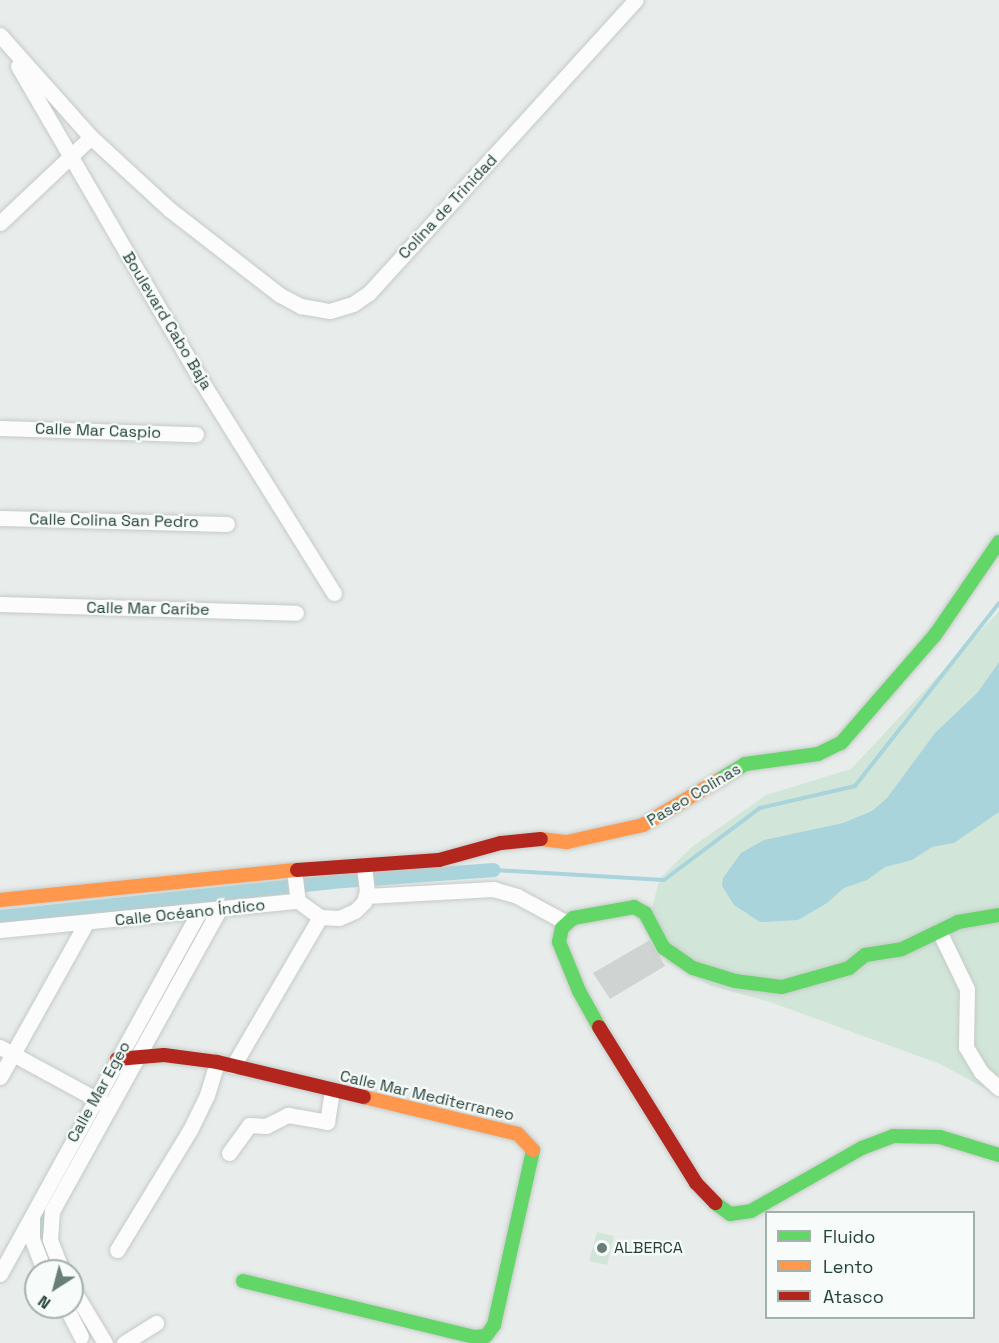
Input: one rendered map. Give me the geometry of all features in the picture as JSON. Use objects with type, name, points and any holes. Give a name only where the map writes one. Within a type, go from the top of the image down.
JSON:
[{"type":"street","name":"Colina de Trinidad","points":[[226,255],[301,306],[330,310],[353,304],[369,292],[636,0]]},
{"type":"street","name":"Boulevard Cabo Baja","points":[[3,40],[91,137],[226,255]]},
{"type":"street","name":"Boulevard Cabo Baja","points":[[3,40],[69,159],[334,593]]},
{"type":"street","points":[[0,223],[91,137]]},
{"type":"street","name":"Calle Mar Caspio","points":[[0,428],[196,434]]},
{"type":"street","name":"Calle Colina San Pedro","points":[[0,518],[227,524]]},
{"type":"street","name":"Paseo Colinas","points":[[366,880],[501,843],[538,839],[567,842],[626,831],[658,819],[745,764],[830,751],[862,720],[935,635],[999,542]]},
{"type":"street","name":"Calle Mar Caribe","points":[[0,604],[296,613]]},
{"type":"street","points":[[320,917],[348,915],[366,880],[493,889],[517,896],[566,922],[634,907],[645,913],[664,948],[693,968],[735,981],[777,987],[849,968],[865,955],[902,950],[939,930],[968,919],[999,915]]},
{"type":"street","name":"Calle Océano Índico","points":[[0,900],[296,886],[366,880]]},
{"type":"street","points":[[296,886],[320,917]]},
{"type":"street","name":"Calle Océano Índico","points":[[0,930],[218,911],[296,886]]},
{"type":"street","name":"Calle Mar Egeo","points":[[0,1274],[5,1251],[32,1217],[101,1102],[136,1056],[218,911]]},
{"type":"street","name":"Calle Mar Egeo","points":[[58,1259],[48,1226],[52,1211],[118,1059],[199,912]]},
{"type":"street","points":[[233,1066],[320,917]]},
{"type":"street","points":[[566,922],[559,942],[579,991],[663,1133],[705,1195],[721,1210],[730,1214],[752,1211],[862,1148],[893,1136],[940,1137],[999,1155]]},
{"type":"street","points":[[0,1077],[7,1051],[86,923]]},
{"type":"street","points":[[939,930],[967,989],[966,1047],[981,1072],[999,1088]]},
{"type":"street","points":[[7,1051],[101,1102]]},
{"type":"street","name":"Calle Mar Mediterraneo","points":[[118,1059],[164,1054],[217,1062],[332,1092],[518,1134],[533,1146],[494,1325],[486,1336],[475,1337],[243,1281]]},
{"type":"street","points":[[117,1250],[201,1109],[217,1062]]},
{"type":"street","points":[[229,1153],[249,1125],[266,1126],[288,1115],[327,1122],[332,1092]]},
{"type":"street","points":[[32,1217],[32,1239],[40,1259]]},
{"type":"street","points":[[84,1309],[105,1343]]},
{"type":"street","points":[[71,1319],[80,1338]]},
{"type":"street","points":[[80,1338],[91,1321]]},
{"type":"street","points":[[124,1343],[156,1323]]},
{"type":"green space","points":[[999,611],[999,1096],[940,1064],[770,1002],[711,986],[667,962],[651,911],[660,878],[693,846],[766,795],[851,769]]},
{"type":"green space","name":"ALBERCA","points":[[597,1232],[614,1236],[607,1265],[589,1261]]},
{"type":"water","points":[[999,662],[999,812],[954,843],[932,847],[912,860],[885,867],[867,880],[844,888],[827,903],[798,920],[760,922],[734,905],[722,886],[723,878],[741,853],[764,840],[843,823],[872,811],[887,798],[935,733],[978,692]]},
{"type":"building","points":[[650,940],[665,966],[610,999],[593,973]]},
{"type":"waterway","points":[[494,870],[664,880],[760,808],[855,786],[999,603]]},
{"type":"waterway","points":[[0,917],[331,882],[494,870]]},
{"type":"waterway","points":[[89,1130],[151,1015]]},
{"type":"waterway","points":[[50,1259],[43,1239],[44,1211],[52,1196]]},
{"type":"traffic: fast","points":[[717,781],[745,764],[818,754],[841,743],[935,635],[999,542]]},
{"type":"traffic: fast","points":[[599,1027],[579,991],[559,942],[562,928],[573,918],[634,907],[645,913],[664,948],[693,968],[735,981],[782,987],[849,968],[865,955],[902,949],[958,922],[999,915]]},
{"type":"traffic: fast","points":[[715,1203],[730,1214],[751,1211],[862,1148],[893,1136],[940,1137],[999,1155]]},
{"type":"traffic: fast","points":[[243,1281],[475,1337],[486,1336],[494,1325],[533,1150]]},
{"type":"traffic: slow","points":[[541,839],[567,842],[643,825],[717,781]]},
{"type":"traffic: slow","points":[[0,900],[297,870]]},
{"type":"traffic: slow","points":[[364,1097],[518,1134],[533,1150]]},
{"type":"traffic: jam","points":[[297,870],[439,860],[501,843],[541,839]]},
{"type":"traffic: jam","points":[[599,1027],[696,1183],[715,1203]]},
{"type":"traffic: jam","points":[[117,1059],[164,1055],[217,1062],[364,1097]]},
{"type":"place","name":"ALBERCA","points":[[602,1248]]}]
